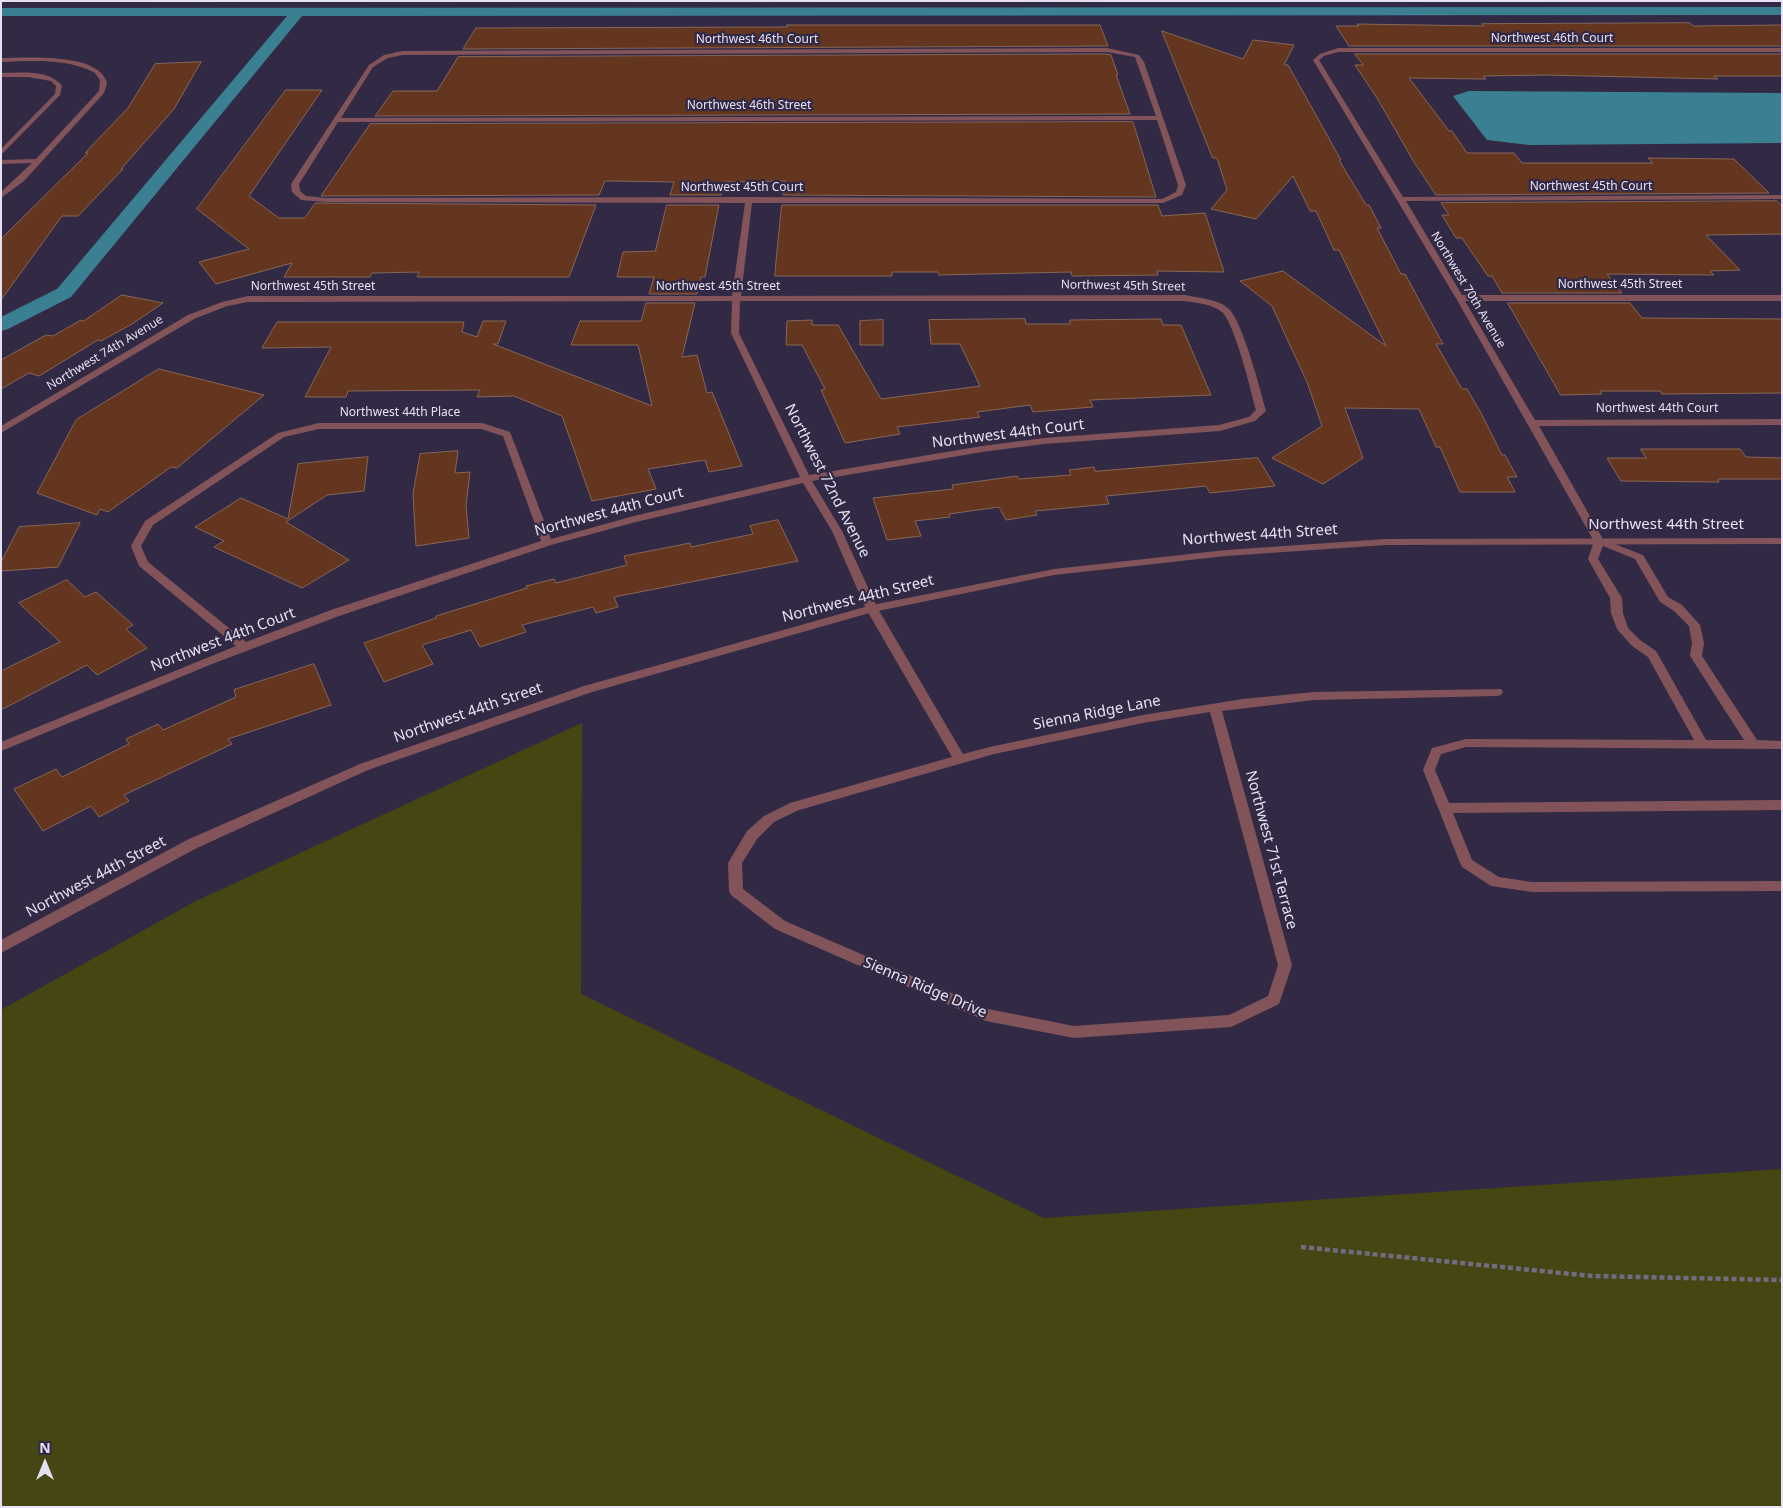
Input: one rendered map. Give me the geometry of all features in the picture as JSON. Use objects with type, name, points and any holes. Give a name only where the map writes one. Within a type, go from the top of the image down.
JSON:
[{"type":"street","name":"Northwest 46th Court","points":[[336,120],[371,66],[386,56],[412,53],[1107,50],[1137,56],[1141,62],[1161,118]]},
{"type":"street","name":"Northwest 46th Court","points":[[1322,55],[1338,50],[1782,50]]},
{"type":"street","name":"Northwest 70th Avenue","points":[[1322,55],[1316,60],[1401,199],[1533,423],[1599,541]]},
{"type":"street","points":[[1,60],[75,63],[90,68],[101,75],[104,82],[102,92],[38,161],[1,196]]},
{"type":"street","points":[[10,75],[28,60]]},
{"type":"street","points":[[1,75],[28,75],[53,79],[59,86],[58,94],[1,153]]},
{"type":"street","name":"Northwest 46th Street","points":[[336,120],[1161,118]]},
{"type":"street","name":"Northwest 45th Court","points":[[336,120],[295,184],[296,192],[304,198],[326,200],[749,199],[1163,201],[1178,194],[1182,185],[1161,118]]},
{"type":"street","points":[[1,162],[38,161]]},
{"type":"street","name":"Northwest 45th Court","points":[[1401,199],[1782,197]]},
{"type":"street","name":"Northwest 72nd Avenue","points":[[749,199],[736,300],[735,333],[806,479],[836,530],[872,609],[959,759]]},
{"type":"street","name":"Northwest 45th Street","points":[[225,304],[248,299],[736,300],[970,297],[1175,298],[1212,303],[1227,312],[1234,326],[1261,411],[1252,419]]},
{"type":"street","name":"Northwest 45th Street","points":[[1458,298],[1782,298]]},
{"type":"street","name":"Northwest 74th Avenue","points":[[1,430],[191,316],[225,304]]},
{"type":"street","name":"Northwest 44th Court","points":[[1,747],[208,661],[335,613],[547,543],[634,520],[806,479],[982,449],[1044,442],[1220,428],[1252,419]]},
{"type":"street","name":"Northwest 44th Court","points":[[1533,423],[1782,422]]},
{"type":"street","name":"Northwest 44th Place","points":[[245,648],[143,564],[136,546],[149,523],[280,435],[319,426],[482,426],[507,434],[547,543]]},
{"type":"street","points":[[1702,744],[1652,654],[1636,643],[1623,629],[1617,613],[1616,598],[1592,559],[1599,541],[1639,557],[1664,599],[1678,608],[1694,625],[1698,643],[1696,656],[1753,744]]},
{"type":"street","name":"Northwest 44th Street","points":[[1,947],[192,844],[364,767],[588,689],[872,609],[1054,572],[1226,553],[1386,542],[1782,541]]},
{"type":"street","name":"Sienna Ridge Lane","points":[[735,863],[752,835],[768,819],[794,806],[994,750],[1125,723],[1215,708],[1314,696],[1497,692]]},
{"type":"street","name":"Northwest 71st Terrace","points":[[1215,708],[1285,965],[1274,1000]]},
{"type":"street","points":[[1782,745],[1466,743],[1436,751],[1429,770],[1467,863],[1496,882],[1532,887],[1782,886]]},
{"type":"street","points":[[1444,808],[1782,805]]},
{"type":"street","name":"Sienna Ridge Drive","points":[[735,863],[736,891],[780,925],[986,1015],[1074,1032],[1231,1021],[1274,1000]]},
{"type":"path","points":[[1301,1247],[1592,1276],[1782,1280]]},
{"type":"shaded area","points":[[1469,91],[1782,93],[1782,143],[1529,145],[1487,140],[1453,96]]},
{"type":"shaded area","points":[[582,723],[581,994],[1044,1218],[1782,1169],[1782,1507],[1,1507],[1,1010],[194,902]]},
{"type":"building","points":[[1690,23],[1693,26],[1782,25],[1782,46],[1349,46],[1336,26],[1359,26],[1357,24],[1484,26],[1482,24]]},
{"type":"building","points":[[787,25],[1100,25],[1108,46],[463,49],[476,28],[787,27]]},
{"type":"building","points":[[1162,31],[1243,59],[1253,40],[1294,45],[1284,65],[1288,65],[1341,160],[1339,160],[1366,205],[1369,205],[1381,228],[1377,228],[1401,274],[1405,274],[1443,344],[1436,344],[1462,389],[1467,389],[1502,455],[1505,455],[1517,477],[1507,477],[1515,492],[1460,492],[1440,447],[1436,447],[1419,409],[1345,408],[1363,458],[1323,484],[1272,458],[1322,426],[1307,382],[1272,306],[1240,281],[1283,271],[1386,346],[1339,250],[1334,250],[1316,211],[1310,211],[1293,176],[1256,219],[1211,209],[1227,190],[1217,158],[1213,158]]},
{"type":"building","points":[[1355,54],[1782,54],[1782,76],[1714,76],[1718,79],[1546,75],[1483,76],[1486,79],[1409,78],[1449,131],[1452,131],[1467,153],[1514,153],[1522,163],[1653,163],[1648,158],[1734,159],[1769,193],[1436,195],[1355,65],[1363,65]]},
{"type":"building","points":[[1111,55],[1130,114],[375,116],[393,91],[437,91],[458,57]]},
{"type":"building","points":[[201,62],[174,109],[121,169],[123,169],[78,216],[62,216],[1,300],[1,239],[88,153],[85,153],[128,108],[155,64]]},
{"type":"building","points":[[286,90],[322,90],[249,196],[279,218],[305,218],[315,203],[596,205],[569,277],[417,277],[419,272],[372,273],[370,277],[284,277],[292,263],[216,284],[199,262],[249,249],[197,209]]},
{"type":"building","points":[[1133,122],[1156,197],[783,195],[785,181],[724,182],[721,195],[670,195],[674,182],[605,181],[599,195],[321,196],[370,124]]},
{"type":"building","points":[[1777,201],[1782,206],[1782,234],[1706,235],[1740,270],[1710,271],[1714,275],[1607,274],[1622,293],[1502,293],[1492,276],[1488,276],[1462,238],[1456,238],[1442,215],[1449,215],[1441,203]]},
{"type":"building","points":[[667,205],[719,205],[705,277],[701,277],[697,294],[649,294],[654,277],[617,277],[623,252],[655,251]]},
{"type":"building","points":[[782,205],[1158,205],[1162,216],[1205,213],[1224,272],[1157,271],[1158,275],[1072,276],[1071,272],[939,275],[938,272],[892,272],[892,276],[775,276]]},
{"type":"building","points":[[122,295],[163,303],[132,324],[101,341],[98,340],[39,376],[29,373],[1,389],[1,360],[46,335],[53,336],[81,320],[83,321]]},
{"type":"building","points":[[646,303],[695,303],[682,357],[697,355],[707,393],[712,392],[742,466],[709,472],[705,460],[648,469],[656,489],[592,501],[562,416],[514,396],[477,397],[480,390],[348,391],[346,397],[305,397],[331,347],[262,348],[277,322],[464,322],[462,332],[477,337],[483,321],[506,321],[498,344],[493,344],[652,406],[638,345],[571,345],[580,321],[641,321]]},
{"type":"building","points":[[1508,303],[1630,303],[1642,318],[1782,319],[1782,393],[1662,394],[1660,391],[1600,391],[1602,394],[1561,395]]},
{"type":"building","points":[[1025,319],[1026,324],[1070,324],[1070,320],[1161,319],[1163,325],[1181,325],[1211,395],[1090,400],[1093,407],[1033,412],[1030,405],[977,412],[980,417],[897,427],[900,434],[845,443],[821,390],[825,389],[802,345],[786,345],[787,321],[812,320],[812,325],[838,325],[881,399],[980,386],[960,344],[931,344],[929,320]]},
{"type":"building","points":[[883,320],[883,345],[860,345],[860,321]]},
{"type":"building","points":[[159,369],[264,395],[177,468],[171,467],[108,512],[100,509],[97,515],[37,493],[76,420]]},
{"type":"building","points":[[1641,449],[1740,449],[1746,457],[1782,458],[1782,479],[1718,479],[1719,482],[1621,481],[1607,458],[1646,458]]},
{"type":"building","points":[[458,451],[455,473],[470,472],[466,506],[469,538],[416,546],[413,494],[420,454]]},
{"type":"building","points":[[368,457],[364,491],[327,495],[286,522],[349,560],[302,588],[214,547],[224,541],[195,527],[241,498],[288,519],[298,464]]},
{"type":"building","points":[[1258,458],[1275,486],[1210,493],[1206,486],[1106,496],[1109,504],[1035,511],[1037,515],[1006,520],[999,507],[949,514],[950,517],[915,521],[921,536],[887,540],[873,498],[953,489],[952,485],[1017,476],[1019,479],[1071,475],[1069,470],[1094,467],[1095,471]]},
{"type":"building","points":[[778,520],[798,561],[614,597],[618,607],[596,613],[593,607],[522,625],[526,632],[480,647],[471,630],[422,645],[433,664],[384,682],[364,643],[436,618],[436,616],[527,588],[526,586],[554,579],[556,583],[627,565],[624,556],[690,543],[691,547],[753,534],[750,526]]},
{"type":"building","points":[[80,523],[58,567],[1,571],[1,562],[19,527]]},
{"type":"building","points":[[67,580],[85,597],[96,592],[133,625],[126,629],[147,648],[97,675],[87,665],[1,710],[1,671],[60,642],[19,603]]},
{"type":"building","points":[[314,664],[331,705],[228,739],[232,744],[124,795],[129,801],[99,817],[91,806],[43,831],[14,789],[56,769],[62,777],[129,744],[126,739],[158,724],[163,730],[236,697],[234,690]]},
{"type":"waterway","points":[[1,12],[1782,11]]},
{"type":"waterway","points":[[1,325],[64,293],[298,12]]}]
